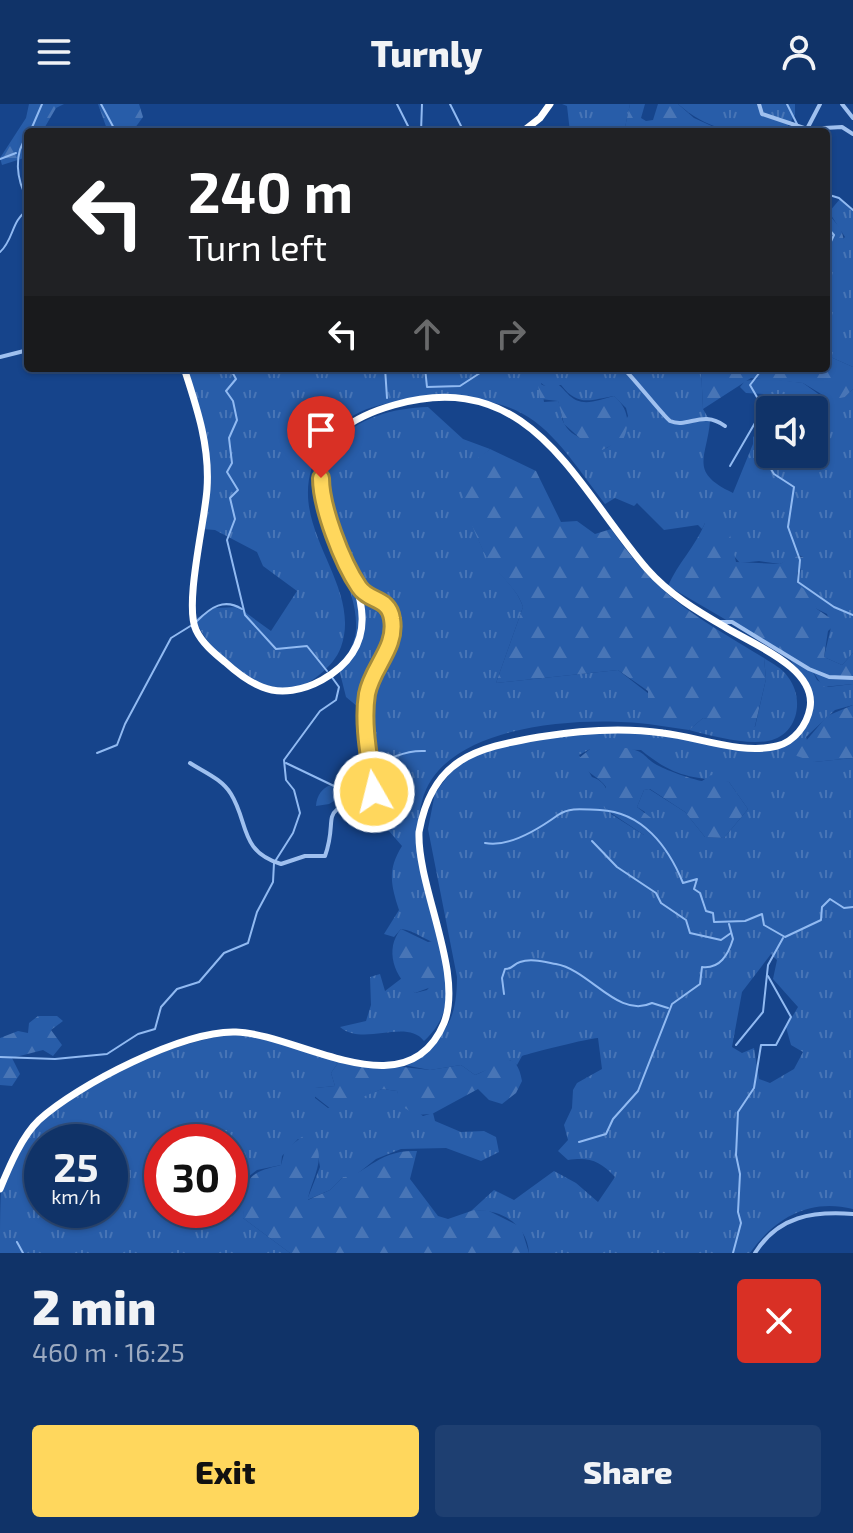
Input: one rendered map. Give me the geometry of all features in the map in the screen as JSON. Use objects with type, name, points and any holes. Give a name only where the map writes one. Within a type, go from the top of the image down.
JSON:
[{"type":"highway","points":[[527,128],[540,118],[550,104]]},
{"type":"highway","points":[[0,1189],[37,1121],[103,1078],[186,1039],[237,1032],[275,1038],[375,1067],[403,1063],[425,1050],[444,1023],[448,1002],[447,978],[419,840],[425,807],[439,780],[454,765],[480,749],[584,730],[657,732],[757,748],[790,741],[805,723],[810,709],[806,684],[792,668],[681,599],[649,571],[543,438],[507,410],[461,397],[399,403],[364,414],[345,428],[328,451],[321,478],[323,503],[360,589],[363,618],[353,648],[333,673],[307,687],[283,691],[263,688],[206,646],[195,629],[192,610],[207,488],[206,456],[199,407],[186,372]]},
{"type":"street","points":[[759,104],[762,114],[804,128]]},
{"type":"street","points":[[808,128],[820,104]]},
{"type":"street","points":[[842,104],[853,118]]},
{"type":"street","points":[[824,128],[842,127],[853,134]]},
{"type":"street","points":[[0,357],[24,351]]},
{"type":"street","points":[[627,372],[653,398],[668,420],[680,422],[702,417],[716,419],[725,426]]},
{"type":"street","points":[[190,763],[219,780],[231,792],[246,838],[266,857],[281,864],[305,856],[325,856],[329,824],[336,809],[344,803],[370,800],[374,792],[368,751],[367,694],[389,648],[392,616],[386,603],[360,589]]},
{"type":"street","points":[[719,624],[725,620],[732,622],[818,673],[853,678]]},
{"type":"street","points":[[755,1253],[772,1232],[789,1221],[822,1211],[853,1214]]},
{"type":"green space","points":[[29,104],[64,104],[56,108],[44,128],[24,128],[24,158],[2,165],[0,158],[26,118]]},
{"type":"green space","points":[[98,104],[139,104],[143,117],[135,128],[107,128]]},
{"type":"green space","points":[[562,104],[630,104],[625,128],[570,128],[567,106]]},
{"type":"green space","points":[[630,104],[645,104],[641,118],[646,121],[653,120],[658,104],[678,104],[694,118],[716,128],[625,128]]},
{"type":"green space","points":[[678,104],[795,104],[795,115],[787,128],[722,128],[691,114]]},
{"type":"green space","points":[[840,199],[853,210],[853,367],[830,357],[830,252],[845,237],[830,211]]},
{"type":"green space","points":[[830,216],[841,229],[845,244],[831,253]]},
{"type":"green space","points":[[830,357],[853,367],[853,389],[845,397],[831,400],[803,383],[751,378],[703,409],[701,372],[830,372]]},
{"type":"green space","points":[[189,372],[701,372],[703,409],[710,421],[704,455],[705,471],[710,478],[733,493],[756,435],[756,468],[828,468],[828,398],[845,397],[853,389],[853,653],[842,665],[824,657],[831,627],[827,614],[817,609],[798,585],[803,557],[799,555],[780,564],[759,561],[740,563],[705,523],[702,529],[698,525],[664,530],[637,503],[634,506],[615,498],[605,504],[569,457],[537,423],[518,411],[496,403],[436,399],[388,403],[360,412],[347,420],[324,444],[311,471],[308,498],[313,523],[341,597],[345,622],[341,647],[335,659],[319,675],[302,685],[284,688],[265,685],[247,677],[216,651],[195,619],[215,608],[238,607],[271,631],[297,591],[263,566],[257,552],[215,530],[203,529],[205,437]],"holes":[[[541,383],[545,386],[561,385],[567,392],[585,400],[614,396],[626,408],[628,416],[616,439],[607,448],[594,447],[569,431],[563,422],[558,401],[544,402]]]},
{"type":"green space","points":[[763,378],[803,383],[821,396],[746,393],[740,387],[745,381]]},
{"type":"green space","points":[[551,382],[578,401],[589,402],[614,396],[627,416],[623,440],[602,450],[591,448],[564,424],[558,401],[540,399],[538,383],[545,386]]},
{"type":"green space","points":[[428,407],[463,439],[490,449],[466,471],[472,518],[484,550],[523,607],[496,683],[618,670],[649,694],[648,724],[588,722],[518,730],[485,740],[457,755],[435,775],[422,801],[419,834],[443,945],[401,929],[394,937],[384,934],[399,910],[392,870],[402,846],[389,831],[377,803],[371,804],[362,784],[329,804],[316,806],[324,789],[355,776],[364,761],[358,707],[346,697],[339,669],[355,635],[354,606],[319,516],[316,493],[321,469],[335,445],[354,427],[390,412]]},
{"type":"green space","points":[[490,449],[536,471],[561,522],[577,521],[595,534],[611,529],[628,553],[662,589],[697,616],[764,658],[766,679],[754,730],[703,718],[689,730],[648,724],[648,691],[618,670],[496,683],[523,607],[517,594],[484,553],[463,491],[466,470]]},
{"type":"green space","points":[[715,521],[728,526],[736,562],[780,564],[793,556],[803,557],[805,563],[797,573],[798,585],[809,592],[817,609],[837,623],[828,631],[824,657],[842,665],[853,653],[853,684],[823,687],[812,670],[668,586],[705,523]]},
{"type":"green space","points":[[764,658],[786,674],[796,695],[796,715],[786,732],[768,741],[749,742],[689,730],[703,718],[755,727],[766,679]]},
{"type":"green space","points":[[790,659],[812,670],[817,680],[828,687],[853,684],[853,705],[835,710],[806,737],[814,762],[853,758],[853,1209],[822,1206],[794,1214],[770,1230],[750,1253],[529,1253],[523,1233],[510,1220],[492,1212],[471,1211],[494,1190],[514,1200],[554,1171],[576,1183],[598,1202],[615,1177],[594,1161],[568,1160],[558,1151],[568,1140],[564,1125],[572,1108],[573,1090],[577,1083],[602,1069],[598,1038],[527,1054],[517,1065],[510,1060],[475,1075],[461,1065],[430,1070],[398,1064],[425,1048],[443,1031],[454,1009],[456,995],[457,977],[428,829],[435,793],[460,760],[511,741],[621,729],[757,751],[785,747],[810,709],[806,684]],"holes":[[[590,749],[641,750],[673,771],[729,782],[748,809],[724,838],[705,837],[685,812],[649,789],[644,790],[637,807],[645,812],[644,835],[611,814],[605,787],[592,777],[579,755]],[[771,954],[777,960],[773,979],[798,1007],[786,1027],[791,1045],[803,1052],[794,1069],[770,1083],[759,1079],[754,1048],[742,1053],[732,1047],[742,992]]]},
{"type":"green space","points":[[853,705],[853,758],[814,762],[794,755],[827,716]]},
{"type":"green space","points":[[626,748],[638,751],[659,766],[687,777],[702,781],[711,775],[729,782],[748,809],[724,838],[705,837],[685,812],[650,789],[644,790],[637,807],[659,824],[651,835],[644,835],[605,809],[602,804],[606,787],[578,759],[590,749]]},
{"type":"green space","points":[[401,929],[428,942],[438,940],[447,966],[434,986],[415,993],[397,971],[392,954]]},
{"type":"green space","points":[[447,966],[445,1007],[438,1024],[424,1041],[407,1032],[360,1034],[340,1027],[366,1021],[371,1005],[370,977],[380,974],[385,991],[402,978],[415,993],[427,990]]},
{"type":"green space","points":[[38,1016],[57,1016],[63,1021],[51,1030],[62,1045],[53,1056],[43,1050],[12,1058],[20,1074],[12,1086],[0,1085],[0,1038],[18,1031],[28,1033],[29,1023]]},
{"type":"green space","points":[[229,1035],[256,1036],[340,1060],[331,1073],[335,1086],[315,1088],[315,1098],[328,1108],[382,1089],[397,1091],[400,1099],[423,1116],[433,1113],[435,1121],[461,1132],[484,1131],[496,1137],[499,1152],[481,1161],[446,1148],[401,1149],[376,1159],[352,1178],[343,1177],[330,1190],[307,1200],[320,1167],[317,1149],[298,1139],[282,1156],[281,1165],[257,1170],[248,1177],[248,1124],[144,1124],[144,1228],[248,1228],[248,1222],[290,1253],[0,1253],[1,1191],[24,1143],[24,1228],[128,1228],[128,1124],[39,1124],[63,1104],[108,1077],[182,1046]]},
{"type":"green space","points":[[340,1060],[430,1070],[461,1065],[475,1075],[509,1060],[519,1069],[522,1081],[516,1093],[502,1104],[489,1100],[478,1089],[432,1114],[416,1115],[400,1105],[397,1091],[382,1089],[348,1103],[345,1110],[336,1113],[313,1095],[315,1088],[335,1086],[331,1073]]},
{"type":"green space","points":[[303,1136],[312,1141],[317,1149],[318,1166],[308,1200],[330,1190],[343,1177],[357,1173],[391,1154],[417,1151],[410,1179],[438,1216],[448,1219],[474,1210],[489,1211],[521,1227],[529,1253],[290,1253],[248,1222],[248,1181],[259,1172],[281,1165],[285,1150]]},
{"type":"waterway","points":[[32,128],[42,104]]},
{"type":"waterway","points":[[101,104],[114,128]]},
{"type":"waterway","points":[[397,104],[409,128]]},
{"type":"waterway","points":[[421,128],[422,104]]},
{"type":"waterway","points":[[450,104],[462,128]]},
{"type":"waterway","points":[[787,104],[799,128]]},
{"type":"waterway","points":[[24,141],[18,158],[24,191]]},
{"type":"waterway","points":[[0,159],[16,153]]},
{"type":"waterway","points":[[830,195],[839,198],[853,210]]},
{"type":"waterway","points":[[0,252],[24,213]]},
{"type":"waterway","points":[[830,230],[834,235],[830,244]]},
{"type":"waterway","points":[[232,372],[236,379],[226,391],[233,401],[237,420],[229,438],[232,463],[227,472],[238,490],[230,498],[235,519],[227,540],[245,615],[276,649],[307,646],[327,671]]},
{"type":"waterway","points":[[385,372],[387,398]]},
{"type":"waterway","points":[[425,372],[427,387],[460,386],[481,372]]},
{"type":"waterway","points":[[760,372],[750,385],[761,404],[760,444],[774,474],[794,487],[788,527],[800,560],[798,582],[834,607],[853,615]]},
{"type":"waterway","points":[[730,466],[756,421]]},
{"type":"waterway","points":[[197,621],[224,604],[242,609]]},
{"type":"waterway","points":[[97,753],[117,745],[171,638],[192,625]]},
{"type":"waterway","points":[[0,1057],[55,1059],[107,1054],[138,1034],[155,1029],[161,1007],[177,989],[199,982],[224,953],[248,943],[257,912],[273,882],[274,863],[293,833],[300,813],[294,790],[286,780],[284,760],[320,711],[336,700],[339,687],[331,676]]},
{"type":"waterway","points":[[286,763],[334,786],[401,754],[425,751]]},
{"type":"waterway","points":[[485,843],[514,840],[568,810],[615,812],[629,817],[652,833],[670,856],[683,883],[697,879],[694,889],[700,893],[706,911],[713,913],[714,922],[745,921],[762,914],[764,925],[785,937],[821,920],[822,907],[830,899],[844,908],[853,907]]},
{"type":"waterway","points":[[592,841],[617,867],[656,893],[661,903],[686,920],[690,933],[721,940],[731,933]]},
{"type":"waterway","points":[[579,1142],[606,1134],[613,1119],[638,1091],[672,1004],[700,984],[702,967],[714,966],[729,950],[733,939],[729,924]]},
{"type":"waterway","points":[[736,1045],[763,1012],[768,965],[783,938]]},
{"type":"waterway","points":[[504,994],[502,978],[505,969],[533,960],[568,968],[627,1004],[640,1006],[652,1003],[668,1008]]},
{"type":"waterway","points":[[733,1253],[741,1223],[738,1212],[740,1174],[736,1155],[738,1112],[754,1088],[761,1045],[776,1045],[791,1017],[768,976]]},
{"type":"waterway","points":[[17,1242],[23,1253]]},
{"type":"route","points":[[321,478],[321,494],[328,520],[360,589],[386,603],[392,616],[393,632],[389,648],[367,694],[368,751],[374,792]]}]
